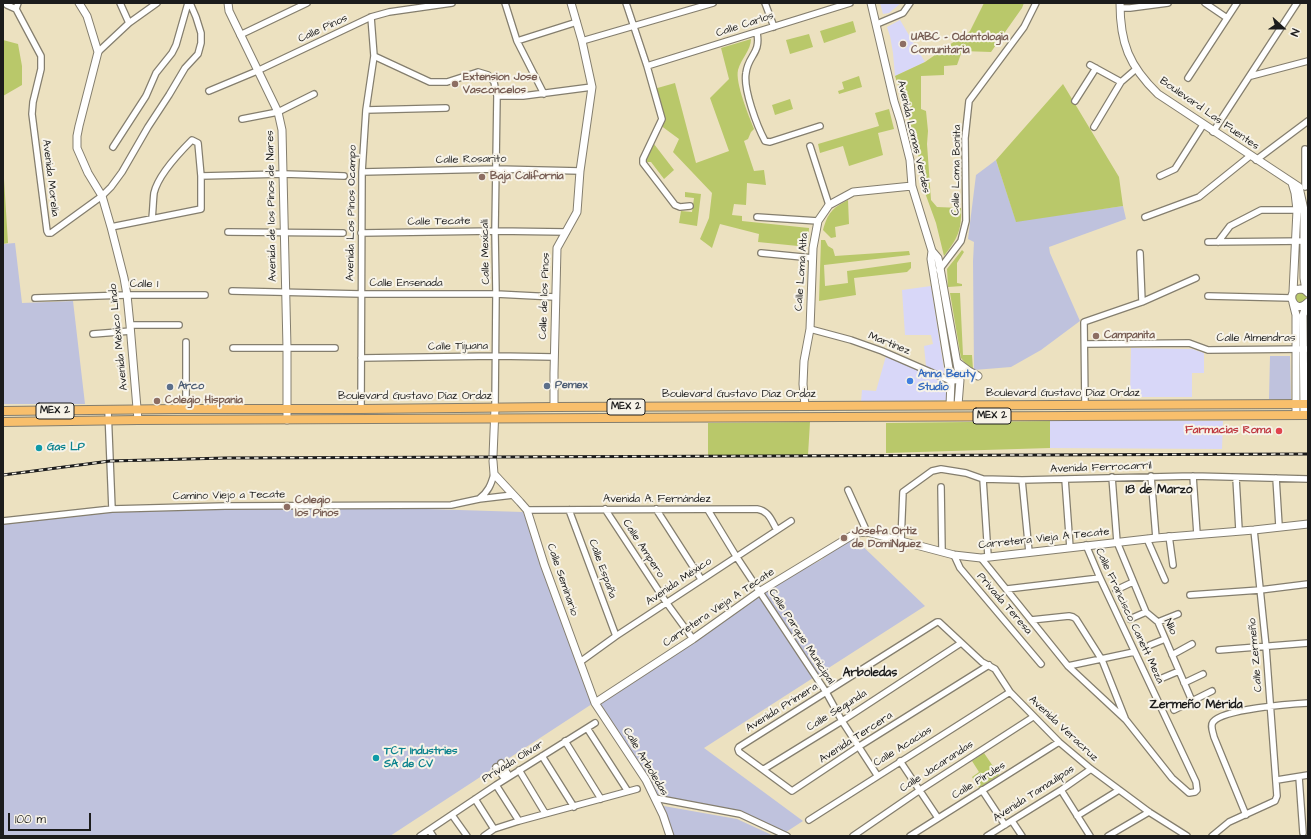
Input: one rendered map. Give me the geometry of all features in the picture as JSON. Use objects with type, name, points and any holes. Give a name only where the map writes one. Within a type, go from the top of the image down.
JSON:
[{"type":"main road","name":"Boulevard Gustavo Díaz Ordaz","points":[[3,411],[138,409],[1303,404]]},
{"type":"main road","points":[[717,407],[717,417]]},
{"type":"main road","name":"Boulevard Gustavo Díaz Ordaz","points":[[3,422],[495,418],[1303,415]]},
{"type":"street","points":[[79,3],[86,16],[98,52],[129,23],[157,3]]},
{"type":"street","points":[[120,3],[129,23]]},
{"type":"street","points":[[112,147],[146,96],[156,73],[172,53],[176,45],[189,3]]},
{"type":"street","name":"Avenida Morelia","points":[[17,6],[41,56],[41,69],[33,102],[32,114],[47,231],[48,233],[51,233],[102,196],[111,187],[122,172],[148,127],[170,95],[185,68],[198,54],[201,43],[200,33],[196,17],[189,3]]},
{"type":"street","name":"Avenida de los Pinos de Nares","points":[[228,3],[240,35],[278,112],[282,130],[284,174],[287,420]]},
{"type":"street","points":[[240,35],[307,3]]},
{"type":"street","name":"Calle Pinos","points":[[209,90],[257,71],[371,17],[390,12],[452,3]]},
{"type":"street","points":[[505,3],[517,41],[544,94]]},
{"type":"street","name":"Calle de los Pinos","points":[[554,407],[557,248],[577,212],[580,171],[592,87],[582,41],[571,3]]},
{"type":"street","points":[[626,3],[647,66],[662,119],[643,163],[675,205],[680,207],[690,206]]},
{"type":"street","points":[[582,41],[713,3]]},
{"type":"street","points":[[765,3],[774,27]]},
{"type":"street","name":"Calle Carlos","points":[[647,66],[850,3]]},
{"type":"street","name":"Avenida Lomas Verdes","points":[[871,3],[910,160],[912,186],[932,251],[938,258],[960,380],[954,405]]},
{"type":"street","points":[[877,24],[903,13],[910,3]]},
{"type":"street","name":"Calle Loma Bonita","points":[[934,277],[961,241],[966,221],[965,138],[969,101],[1024,27],[1036,3]]},
{"type":"street","points":[[1120,5],[1130,8],[1168,3]]},
{"type":"street","points":[[1205,3],[1227,18]]},
{"type":"street","points":[[1188,78],[1237,3]]},
{"type":"street","points":[[1213,132],[1251,76],[1297,3]]},
{"type":"street","points":[[5,4],[17,6]]},
{"type":"street","name":"Boulevard Las Fuentes","points":[[1120,5],[1124,45],[1136,69],[1146,83],[1158,94],[1213,132],[1300,186]]},
{"type":"street","name":"Avenida Los Pinos Ocampo","points":[[361,409],[362,172],[366,110],[374,56],[371,17]]},
{"type":"street","points":[[517,41],[576,22]]},
{"type":"street","points":[[757,32],[758,46],[747,67],[745,81],[758,128],[765,141],[770,142],[820,126]]},
{"type":"street","name":"Avenida México Lindo","points":[[98,52],[76,143],[80,157],[102,196],[127,295],[138,420]]},
{"type":"street","points":[[374,56],[430,82],[447,82],[478,72],[488,75],[494,82],[497,96],[523,96],[592,87]]},
{"type":"street","points":[[1251,76],[1308,61]]},
{"type":"street","points":[[1090,65],[1122,82]]},
{"type":"street","points":[[1075,101],[1096,68]]},
{"type":"street","points":[[1094,127],[1122,82],[1136,69]]},
{"type":"street","points":[[242,119],[278,112],[314,94]]},
{"type":"street","name":"Calle Mexicali","points":[[495,408],[497,96]]},
{"type":"street","points":[[366,110],[446,108]]},
{"type":"street","points":[[1145,217],[1198,196],[1308,121]]},
{"type":"street","points":[[1160,176],[1175,169],[1203,125]]},
{"type":"street","points":[[111,227],[200,209],[201,176],[198,143],[192,140],[175,158],[158,183],[154,193],[152,218]]},
{"type":"street","points":[[810,146],[829,205]]},
{"type":"street","points":[[1305,149],[1300,186],[1304,278],[1307,292]]},
{"type":"street","name":"Calle Rosarito","points":[[362,172],[496,169],[580,171]]},
{"type":"street","points":[[201,176],[284,174],[344,176]]},
{"type":"street","name":"Calle Loma Alta","points":[[805,406],[803,384],[804,360],[810,329],[813,248],[818,221],[829,205],[854,192],[912,186]]},
{"type":"street","points":[[1218,242],[1230,226],[1261,210],[1301,210]]},
{"type":"street","points":[[758,217],[818,221]]},
{"type":"street","name":"Calle Tecate","points":[[361,234],[495,231],[566,232]]},
{"type":"street","points":[[228,232],[284,234],[343,233]]},
{"type":"street","points":[[1208,242],[1303,242]]},
{"type":"street","points":[[1303,242],[1293,298],[1303,349]]},
{"type":"street","name":"Avenida Lomas Verdes","points":[[932,251],[930,259],[954,405]]},
{"type":"street","points":[[761,253],[813,258]]},
{"type":"street","points":[[1140,253],[1142,302]]},
{"type":"street","points":[[1085,405],[1084,322],[1142,302],[1196,278]]},
{"type":"street","points":[[1293,298],[1298,289],[1307,292]]},
{"type":"street","name":"Calle Ensenada","points":[[232,291],[361,294],[496,294],[555,297]]},
{"type":"street","name":"Calle 1","points":[[35,298],[127,295],[205,295]]},
{"type":"street","points":[[1208,296],[1293,298]]},
{"type":"street","points":[[1293,298],[1296,305],[1302,307],[1307,303]]},
{"type":"street","points":[[1303,415],[1303,316],[1307,303]]},
{"type":"street","points":[[93,334],[130,328],[179,325]]},
{"type":"street","name":"Martínez","points":[[810,329],[857,342],[951,381],[960,380]]},
{"type":"street","points":[[186,342],[186,409]]},
{"type":"street","name":"Calle Almendras","points":[[1085,344],[1189,343],[1208,350],[1303,349]]},
{"type":"street","points":[[233,348],[335,348]]},
{"type":"street","name":"Calle Tijuana","points":[[362,358],[496,356],[554,357]]},
{"type":"street","points":[[957,362],[978,376]]},
{"type":"street","points":[[479,499],[485,495],[489,489],[494,474],[493,458],[495,408]]},
{"type":"street","points":[[108,410],[112,509]]},
{"type":"street","name":"Avenida Ferrocarril","points":[[901,541],[904,492],[932,471],[941,469],[953,470],[983,479],[1022,480],[1193,476],[1308,479]]},
{"type":"street","name":"Calle Seminario","points":[[494,474],[527,510],[544,564],[595,703]]},
{"type":"street","points":[[1151,476],[1156,538]]},
{"type":"street","points":[[1193,476],[1197,534]]},
{"type":"street","name":"Nilo","points":[[1112,477],[1117,542],[1146,612],[1158,622],[1192,701]]},
{"type":"street","points":[[1236,478],[1239,530]]},
{"type":"street","points":[[1276,478],[1279,526]]},
{"type":"street","points":[[983,479],[985,557],[1007,589],[1068,666],[1126,720]]},
{"type":"street","points":[[1065,479],[1070,548]]},
{"type":"street","points":[[1022,480],[1029,552]]},
{"type":"street","points":[[941,487],[942,551]]},
{"type":"street","points":[[848,490],[867,532]]},
{"type":"street","name":"Camino Viejo a Tecate","points":[[3,521],[112,509],[226,506],[451,505],[479,499],[512,495]]},
{"type":"street","name":"Calle Ampero","points":[[605,509],[666,602],[693,639]]},
{"type":"street","points":[[656,509],[701,580]]},
{"type":"street","name":"Avenida A. Fernández","points":[[527,510],[763,510],[767,513],[776,530]]},
{"type":"street","name":"Calle España","points":[[570,510],[616,636]]},
{"type":"street","name":"Calle Parque Municipal","points":[[708,510],[736,556],[826,692],[842,721],[877,775]]},
{"type":"street","name":"Avenida México","points":[[580,662],[666,602],[791,521]]},
{"type":"street","name":"Carretera Vieja A Tecate","points":[[595,703],[693,639],[760,592],[856,533],[867,532],[954,555],[985,557],[1147,538],[1254,530],[1279,526],[1308,524]]},
{"type":"street","name":"Calle Zermeño","points":[[1246,815],[1276,800],[1277,780],[1266,647],[1254,530]]},
{"type":"street","points":[[1169,536],[1173,565]]},
{"type":"street","points":[[1147,538],[1165,580]]},
{"type":"street","name":"Calle Francisco Canett Meza","points":[[1086,545],[1134,652],[1196,782],[1197,790],[1195,792],[1189,793],[1184,790],[1172,778],[1126,720]]},
{"type":"street","name":"Privada Teresa","points":[[954,555],[960,568],[1042,664]]},
{"type":"street","points":[[1007,589],[1100,578]]},
{"type":"street","points":[[1116,590],[1133,582]]},
{"type":"street","points":[[1190,595],[1260,590],[1308,584]]},
{"type":"street","points":[[1130,618],[1146,612]]},
{"type":"street","points":[[1158,622],[1178,614]]},
{"type":"street","points":[[1031,620],[1073,617],[1102,660],[1126,720]]},
{"type":"street","name":"Avenida Primera","points":[[738,749],[939,622]]},
{"type":"street","name":"Avenida Veracruz","points":[[939,622],[982,662],[995,669],[1010,692],[1059,742],[1119,790],[1149,812],[1187,836]]},
{"type":"street","points":[[1150,645],[1165,639]]},
{"type":"street","name":"Calle Segunda","points":[[764,769],[842,721],[961,643]]},
{"type":"street","points":[[1172,654],[1192,644]]},
{"type":"street","points":[[1219,650],[1308,644]]},
{"type":"street","points":[[1068,666],[1134,652]]},
{"type":"street","name":"Avenida Tercera","points":[[738,749],[739,752],[792,791],[858,747],[989,665]]},
{"type":"street","points":[[1160,679],[1179,671]]},
{"type":"street","points":[[1184,683],[1203,674]]},
{"type":"street","points":[[1174,710],[1212,691]]},
{"type":"street","name":"Calle Acacias","points":[[809,820],[877,775],[1010,692]]},
{"type":"street","name":"Calle Arboledas","points":[[595,703],[646,780],[663,815],[670,836]]},
{"type":"street","points":[[1212,836],[1229,822],[1246,815],[1214,737],[1211,726],[1214,720],[1249,709],[1308,703]]},
{"type":"street","name":"Calle Jacarandas","points":[[853,836],[920,790],[1033,717]]},
{"type":"street","name":"Privada Olivar","points":[[420,836],[519,770],[595,723]]},
{"type":"street","points":[[587,728],[627,790]]},
{"type":"street","points":[[565,741],[601,799]]},
{"type":"street","name":"Calle Pirules","points":[[910,836],[1059,742]]},
{"type":"street","points":[[542,756],[574,807]]},
{"type":"street","points":[[900,761],[938,818]]},
{"type":"street","points":[[500,768],[507,778]]},
{"type":"street","name":"Avenida Tamaulipas","points":[[987,836],[1061,790],[1091,769]]},
{"type":"street","points":[[519,770],[545,813]]},
{"type":"street","points":[[1277,780],[1308,775]]},
{"type":"street","points":[[1299,777],[1303,833]]},
{"type":"street","points":[[496,785],[519,821]]},
{"type":"street","points":[[484,836],[494,829],[545,813],[574,807],[627,790],[637,789]]},
{"type":"street","points":[[982,790],[1004,825]]},
{"type":"street","points":[[1061,790],[1090,836]]},
{"type":"street","points":[[1077,816],[1119,790]]},
{"type":"street","points":[[655,798],[740,814],[787,836]]},
{"type":"street","points":[[475,799],[494,829]]},
{"type":"street","points":[[1108,836],[1149,812]]},
{"type":"street","points":[[452,815],[466,836]]},
{"type":"street","points":[[1012,821],[1022,836]]},
{"type":"street","points":[[429,830],[432,836]]},
{"type":"shaded area","points":[[880,3],[901,3],[889,13],[883,14]]},
{"type":"shaded area","name":"UABC - Odontologia Comunitaria","points":[[900,20],[925,62],[895,76],[893,53],[887,27]]},
{"type":"shaded area","points":[[996,160],[1016,221],[1123,206],[1126,219],[1049,247],[1050,253],[1080,321],[1041,350],[1011,367],[974,370],[974,242],[968,239],[976,175]]},
{"type":"shaded area","points":[[15,243],[22,303],[73,301],[85,404],[3,404],[3,244]]},
{"type":"shaded area","points":[[931,286],[945,375],[926,366],[924,346],[933,344],[931,335],[905,335],[902,290]]},
{"type":"shaded area","points":[[1131,348],[1192,349],[1204,353],[1204,373],[1192,373],[1192,397],[1130,397]]},
{"type":"shaded area","points":[[886,356],[946,383],[946,400],[861,402],[862,390],[876,391]]},
{"type":"shaded area","points":[[1270,356],[1290,356],[1291,399],[1269,399]]},
{"type":"shaded area","points":[[1050,421],[1223,421],[1222,449],[1050,448]]},
{"type":"shaded area","points":[[331,506],[523,512],[596,702],[759,592],[821,560],[852,536],[925,606],[704,748],[803,821],[783,834],[740,814],[655,798],[595,702],[390,836],[3,836],[3,523],[111,512],[225,507]]},
{"type":"shaded area","points":[[658,805],[737,819],[774,836],[670,836]]},
{"type":"green space","points":[[984,3],[1024,3],[991,52],[962,51],[957,65],[944,66],[944,75],[921,76],[921,109],[926,111],[931,200],[937,207],[961,208],[961,223],[958,234],[944,256],[936,223],[924,190],[923,174],[910,122],[895,76],[925,62],[963,37],[970,31]]},
{"type":"green space","points":[[853,21],[856,32],[824,43],[820,31]]},
{"type":"green space","points":[[809,34],[813,47],[790,54],[786,40]]},
{"type":"green space","points":[[751,39],[751,43],[738,70],[740,91],[754,129],[748,139],[744,141],[754,171],[764,170],[766,185],[747,183],[746,205],[734,204],[732,215],[742,216],[742,221],[809,228],[808,247],[758,242],[759,234],[720,224],[712,248],[700,239],[709,218],[712,193],[673,152],[679,139],[660,125],[662,120],[654,89],[675,83],[696,163],[729,151],[710,98],[729,79],[721,48]]},
{"type":"green space","points":[[3,40],[18,44],[22,66],[22,85],[3,96]]},
{"type":"green space","points":[[859,76],[862,87],[839,94],[838,91],[844,89],[842,82]]},
{"type":"green space","points":[[1063,84],[1119,177],[1123,206],[1016,222],[996,160]]},
{"type":"green space","points":[[790,99],[793,109],[775,115],[772,105]]},
{"type":"green space","points":[[889,109],[894,129],[878,133],[883,155],[849,166],[843,146],[820,153],[818,144],[879,126],[875,113]]},
{"type":"green space","points":[[654,144],[674,170],[664,179],[651,162],[646,162]]},
{"type":"green space","points":[[3,163],[8,243],[3,244]]},
{"type":"green space","points":[[685,192],[701,194],[697,226],[679,223],[681,211],[692,212],[694,198],[685,197]]},
{"type":"green space","points":[[848,200],[849,224],[835,227],[836,237],[831,238],[823,230],[827,219],[834,209]]},
{"type":"green space","points":[[821,240],[825,240],[828,246],[833,249],[835,256],[909,251],[910,255],[824,265],[825,286],[848,283],[847,271],[911,262],[911,268],[907,272],[854,278],[856,295],[819,301]]},
{"type":"green space","points":[[962,250],[964,252],[957,263],[957,283],[962,284],[962,286],[948,287],[947,269]]},
{"type":"green space","points":[[1299,291],[1307,295],[1305,303],[1297,303],[1294,295]]},
{"type":"green space","points":[[950,293],[960,293],[963,355],[972,355],[973,369],[961,358]]},
{"type":"green space","points":[[1050,421],[1050,448],[886,453],[886,423]]},
{"type":"green space","points":[[810,422],[808,455],[708,457],[708,423]]},
{"type":"green space","points":[[984,753],[999,775],[979,788],[972,777],[979,772],[972,761]]},
{"type":"railway","points":[[3,475],[110,461],[226,458],[1308,454]]},
{"type":"place","name":"UABC - Odontologia Comunitaria","points":[[903,44]]},
{"type":"place","name":"Extension Jose Vasconcelos","points":[[455,84]]},
{"type":"place","name":"Baja California","points":[[482,177]]},
{"type":"place","name":"Campanita","points":[[1096,336]]},
{"type":"place","name":"Anna Beuty Studio","points":[[910,381]]},
{"type":"place","name":"Pemex","points":[[547,386]]},
{"type":"place","name":"Arco","points":[[170,387]]},
{"type":"place","name":"Colegio Hispania","points":[[157,401]]},
{"type":"place","name":"Farmacias Roma","points":[[1279,431]]},
{"type":"place","name":"Gas LP","points":[[39,448]]},
{"type":"place","name":"Colegio los Pinos","points":[[287,507]]},
{"type":"place","name":"Josefa Ortiz de DomiNguez","points":[[844,538]]},
{"type":"place","name":"TCT Industries SA de CV","points":[[376,758]]},
{"type":"district","name":"18 de Marzo","points":[[1159,490]]},
{"type":"district","name":"Arboledas","points":[[870,673]]},
{"type":"district","name":"Zermeño Mérida","points":[[1196,705]]}]
